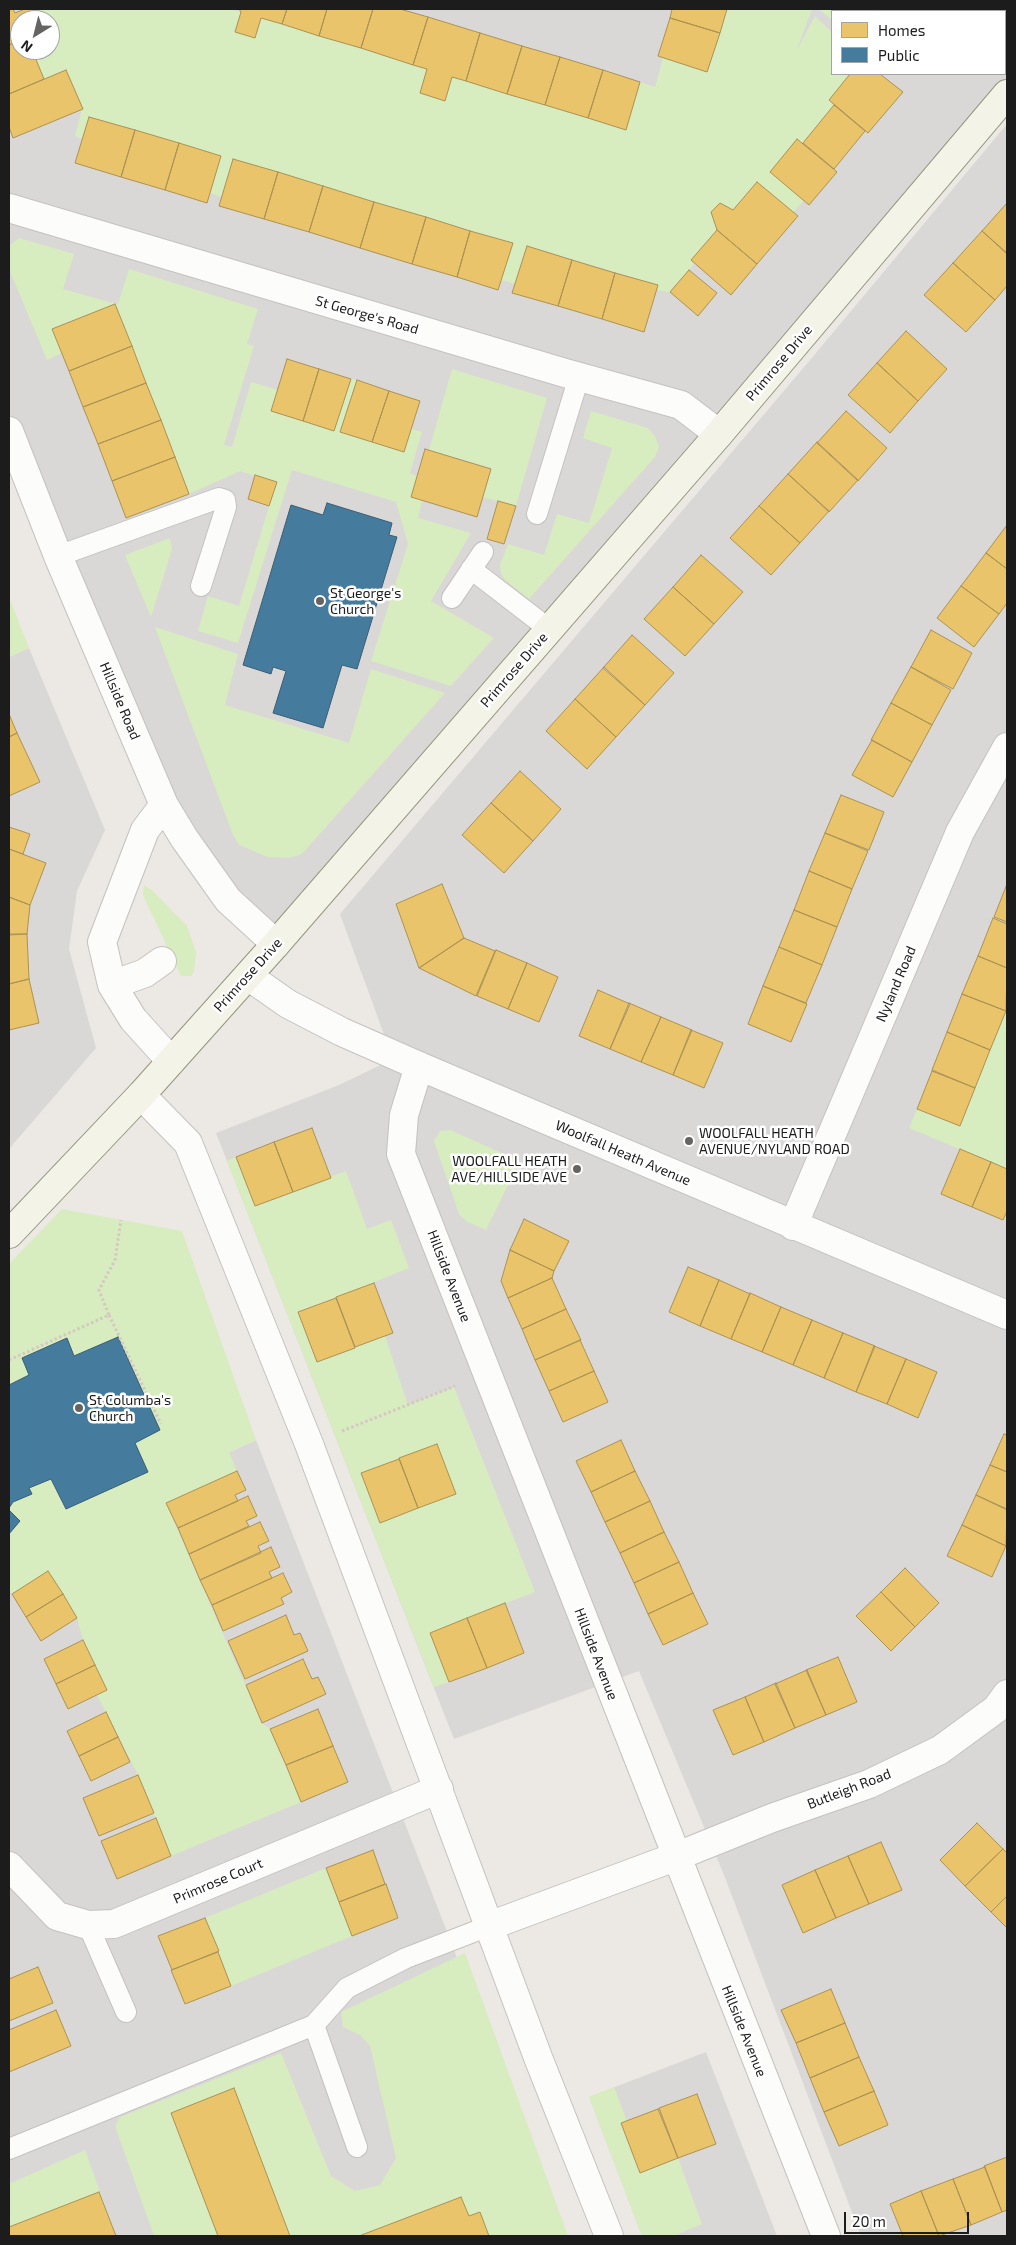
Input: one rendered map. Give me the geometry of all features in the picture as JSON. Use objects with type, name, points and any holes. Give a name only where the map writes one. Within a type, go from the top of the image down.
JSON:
[{"type":"street","name":"Primrose Drive","points":[[9,1234],[141,1095],[248,976],[719,434],[1007,94]]},
{"type":"street","name":"St George's Road","points":[[9,208],[579,377],[682,404],[719,434]]},
{"type":"street","name":"Hillside Road","points":[[9,431],[58,556],[164,806],[228,900],[276,944]]},
{"type":"street","name":"Nyland Road","points":[[794,1226],[960,832],[1007,747]]},
{"type":"street","points":[[164,806],[145,830],[102,942],[112,986],[133,1019],[171,1061]]},
{"type":"street","points":[[112,986],[145,972],[162,961]]},
{"type":"street","name":"Woolfall Heath Avenue","points":[[248,976],[295,1008],[342,1032],[794,1226],[1007,1315]]},
{"type":"street","name":"Hillside Avenue","points":[[419,1066],[404,1115],[401,1154],[675,1857],[826,2236]]},
{"type":"street","points":[[141,1095],[188,1143],[309,1444],[489,1926],[609,2236]]},
{"type":"street","name":"Butleigh Road","points":[[489,1926],[675,1857],[772,1818],[869,1784],[940,1750],[1003,1708]]},
{"type":"street","name":"Primrose Court","points":[[9,1866],[57,1916],[88,1925],[114,1924],[439,1789]]},
{"type":"lane","points":[[537,514],[579,377]]},
{"type":"lane","points":[[58,556],[219,498],[225,500],[226,507],[201,586]]},
{"type":"lane","points":[[452,598],[483,552]]},
{"type":"lane","points":[[471,569],[549,629]]},
{"type":"lane","points":[[88,1925],[126,2012]]},
{"type":"lane","points":[[9,2149],[314,2025],[347,1988],[406,1958],[489,1926]]},
{"type":"lane","points":[[314,2025],[357,2147]]},
{"type":"path","points":[[120,1220],[116,1260],[99,1290],[161,1424]]},
{"type":"path","points":[[9,1360],[110,1315]]},
{"type":"path","points":[[309,1444],[486,1374]]},
{"type":"shaded area","points":[[9,9],[1007,9],[1007,88],[276,944],[184,838],[9,431]]},
{"type":"shaded area","points":[[1007,124],[1007,2236],[861,2236],[724,1875],[639,1671],[454,1739],[216,1133],[339,1085],[393,1059],[340,914],[816,353]]},
{"type":"shaded area","points":[[29,648],[105,830],[77,891],[69,949],[96,1048],[9,1149],[9,657]]},
{"type":"shaded area","points":[[256,1440],[458,1960],[560,2236],[9,2236],[9,1578],[55,1532]]},
{"type":"shaded area","points":[[706,2052],[777,2236],[642,2236],[589,2097]]},
{"type":"green space","points":[[35,9],[231,9],[241,12],[235,32],[255,38],[261,18],[427,69],[445,101],[452,77],[626,129],[640,82],[655,87],[663,58],[708,72],[727,9],[812,9],[797,50],[815,16],[831,31],[831,75],[849,75],[829,100],[834,105],[803,143],[797,139],[770,172],[804,200],[793,213],[757,182],[733,210],[720,203],[711,212],[717,230],[691,260],[694,264],[670,292],[656,290],[658,285],[527,246],[515,284],[501,280],[512,243],[233,159],[222,197],[210,193],[221,156],[90,117],[83,139],[75,136],[82,109],[66,70],[44,79],[36,60],[60,60],[60,10]]},
{"type":"green space","points":[[819,9],[905,9],[831,10],[831,19]]},
{"type":"green space","points":[[19,238],[74,254],[63,289],[118,304],[129,269],[258,309],[247,344],[254,346],[224,445],[232,447],[251,382],[278,390],[271,411],[334,431],[351,379],[357,380],[341,432],[403,452],[411,429],[422,432],[410,473],[417,476],[411,497],[422,501],[418,518],[471,533],[431,601],[494,638],[451,686],[371,661],[408,544],[396,502],[292,470],[238,643],[198,631],[208,596],[239,606],[276,483],[240,471],[189,494],[115,304],[62,353],[47,360],[9,269],[9,246]]},
{"type":"green space","points":[[452,369],[547,398],[516,506],[482,497],[491,468],[429,450]]},
{"type":"green space","points":[[591,411],[648,428],[655,436],[659,447],[655,457],[529,599],[504,579],[500,564],[508,544],[544,555],[557,514],[589,523],[612,448],[583,438]]},
{"type":"green space","points":[[170,538],[172,549],[151,617],[125,555]]},
{"type":"green space","points":[[9,597],[29,648],[9,657]]},
{"type":"green space","points":[[155,627],[238,654],[225,705],[349,743],[371,669],[445,693],[302,854],[289,858],[268,857],[239,845],[233,835]]},
{"type":"green space","points":[[144,885],[153,891],[187,926],[196,952],[194,972],[191,976],[181,976],[143,895]]},
{"type":"green space","points":[[1007,1009],[1007,1169],[909,1128],[917,1109],[960,1126]]},
{"type":"green space","points":[[450,1130],[520,1161],[486,1230],[466,1221],[459,1214],[434,1141],[440,1131]]},
{"type":"green space","points":[[236,1157],[255,1206],[346,1171],[367,1229],[391,1220],[409,1268],[298,1313],[317,1362],[385,1336],[408,1405],[454,1387],[535,1592],[430,1633],[449,1682],[434,1687],[227,1161]]},
{"type":"green space","points":[[62,1209],[182,1231],[256,1440],[229,1452],[237,1471],[166,1503],[262,1723],[270,1729],[301,1802],[171,1856],[138,1775],[97,1695],[107,1689],[83,1640],[77,1618],[63,1594],[48,1571],[12,1594],[9,1590],[9,1264]]},
{"type":"green space","points":[[326,1868],[352,1936],[231,1986],[205,1918]]},
{"type":"green space","points":[[465,1953],[568,2236],[154,2236],[115,2126],[120,2117],[281,2053],[331,2176],[355,2191],[380,2185],[396,2158],[370,2046],[360,2035],[343,2027],[341,2012]]},
{"type":"green space","points":[[614,2087],[627,2121],[621,2123],[640,2173],[678,2158],[702,2224],[674,2236],[642,2236],[589,2097]]},
{"type":"green space","points":[[85,2150],[116,2236],[9,2236],[9,2184]]},
{"type":"building: Homes","points":[[9,9],[13,9],[10,10],[9,45]]},
{"type":"building: Homes","points":[[239,9],[287,9],[282,24],[261,18],[255,38],[235,32],[241,12]]},
{"type":"building: Homes","points":[[287,9],[327,9],[319,36],[282,24]]},
{"type":"building: Homes","points":[[327,9],[373,9],[361,48],[319,36]]},
{"type":"building: Homes","points":[[373,9],[400,9],[428,17],[413,65],[361,48]]},
{"type":"building: Homes","points":[[672,9],[727,9],[720,33],[670,18]]},
{"type":"building: Homes","points":[[907,9],[974,10],[908,10]]},
{"type":"building: Homes","points":[[428,17],[480,33],[466,81],[452,77],[445,101],[420,93],[427,69],[413,65]]},
{"type":"building: Homes","points":[[670,18],[720,33],[707,72],[658,56]]},
{"type":"building: Homes","points":[[480,33],[522,46],[507,94],[466,81]]},
{"type":"building: Homes","points":[[9,45],[10,60],[36,60],[44,79],[9,94]]},
{"type":"building: Homes","points":[[522,46],[560,57],[545,105],[507,94]]},
{"type":"building: Homes","points":[[560,57],[603,70],[588,118],[545,105]]},
{"type":"building: Homes","points":[[66,70],[83,109],[13,138],[9,127],[9,94]]},
{"type":"building: Homes","points":[[603,70],[640,82],[626,130],[588,118]]},
{"type":"building: Homes","points":[[849,75],[881,75],[903,92],[868,133],[829,100]]},
{"type":"building: Homes","points":[[834,105],[865,131],[834,169],[803,143]]},
{"type":"building: Homes","points":[[89,117],[135,130],[121,177],[75,163]]},
{"type":"building: Homes","points":[[135,130],[179,143],[165,190],[121,177]]},
{"type":"building: Homes","points":[[797,139],[837,172],[809,205],[770,172]]},
{"type":"building: Homes","points":[[179,143],[221,156],[207,203],[165,190]]},
{"type":"building: Homes","points":[[233,159],[278,172],[264,219],[219,206]]},
{"type":"building: Homes","points":[[278,172],[323,186],[309,232],[264,219]]},
{"type":"building: Homes","points":[[757,182],[798,216],[757,264],[717,230],[711,212],[720,203],[733,210]]},
{"type":"building: Homes","points":[[323,186],[374,202],[360,248],[309,232]]},
{"type":"building: Homes","points":[[374,202],[426,217],[412,264],[360,248]]},
{"type":"building: Homes","points":[[1007,203],[1007,254],[982,231]]},
{"type":"building: Homes","points":[[426,217],[470,231],[457,277],[412,264]]},
{"type":"building: Homes","points":[[717,230],[757,264],[731,295],[691,260]]},
{"type":"building: Homes","points":[[470,231],[513,243],[498,290],[457,277]]},
{"type":"building: Homes","points":[[982,231],[1007,253],[1007,286],[995,300],[953,263]]},
{"type":"building: Homes","points":[[527,246],[572,260],[558,306],[512,293]]},
{"type":"building: Homes","points":[[572,260],[615,273],[602,319],[558,306]]},
{"type":"building: Homes","points":[[953,263],[995,300],[966,332],[924,295]]},
{"type":"building: Homes","points":[[689,270],[717,293],[698,316],[670,292]]},
{"type":"building: Homes","points":[[615,273],[658,285],[644,332],[602,319]]},
{"type":"building: Homes","points":[[115,304],[132,346],[69,371],[52,329]]},
{"type":"building: Homes","points":[[906,331],[947,369],[918,401],[877,363]]},
{"type":"building: Homes","points":[[132,346],[146,383],[83,407],[69,371]]},
{"type":"building: Homes","points":[[287,359],[319,369],[303,421],[271,411]]},
{"type":"building: Homes","points":[[877,363],[918,401],[890,433],[848,395]]},
{"type":"building: Homes","points":[[319,369],[351,379],[334,431],[303,421]]},
{"type":"building: Homes","points":[[357,380],[389,391],[372,442],[340,432]]},
{"type":"building: Homes","points":[[146,383],[161,420],[98,444],[83,407]]},
{"type":"building: Homes","points":[[389,391],[420,401],[404,452],[372,442]]},
{"type":"building: Homes","points":[[846,411],[887,448],[858,481],[817,443]]},
{"type":"building: Homes","points":[[161,420],[175,457],[112,481],[98,444]]},
{"type":"building: Homes","points":[[817,442],[858,480],[829,512],[788,474]]},
{"type":"building: Homes","points":[[425,449],[491,469],[477,517],[411,497]]},
{"type":"building: Homes","points":[[175,457],[189,494],[126,518],[112,481]]},
{"type":"building: Homes","points":[[788,474],[829,511],[800,543],[759,506]]},
{"type":"building: Homes","points":[[255,475],[277,482],[269,506],[248,499]]},
{"type":"building: Homes","points":[[498,501],[516,506],[504,544],[487,539]]},
{"type":"building: Homes","points":[[759,506],[800,543],[771,575],[730,538]]},
{"type":"building: Homes","points":[[1007,525],[1007,569],[986,553]]},
{"type":"building: Homes","points":[[986,553],[1007,569],[1007,603],[999,614],[961,586]]},
{"type":"building: Homes","points":[[701,555],[743,592],[714,624],[673,587]]},
{"type":"building: Homes","points":[[961,586],[999,614],[974,647],[937,618]]},
{"type":"building: Homes","points":[[673,587],[714,624],[685,656],[644,619]]},
{"type":"building: Homes","points":[[931,630],[972,653],[953,689],[911,667]]},
{"type":"building: Homes","points":[[632,635],[674,673],[645,705],[603,668]]},
{"type":"building: Homes","points":[[604,667],[645,705],[616,737],[575,699]]},
{"type":"building: Homes","points":[[911,667],[951,690],[932,725],[891,703]]},
{"type":"building: Homes","points":[[575,699],[616,737],[587,769],[546,731]]},
{"type":"building: Homes","points":[[891,703],[932,725],[912,762],[871,740]]},
{"type":"building: Homes","points":[[9,714],[17,733],[9,737]]},
{"type":"building: Homes","points":[[17,733],[40,782],[9,796],[9,737]]},
{"type":"building: Homes","points":[[872,740],[912,762],[893,797],[852,775]]},
{"type":"building: Homes","points":[[520,771],[561,809],[533,841],[491,803]]},
{"type":"building: Homes","points":[[841,795],[884,812],[869,850],[825,833]]},
{"type":"building: Homes","points":[[491,803],[533,841],[504,873],[462,835]]},
{"type":"building: Homes","points":[[9,827],[30,834],[23,854],[9,849]]},
{"type":"building: Homes","points":[[825,833],[868,851],[852,889],[809,871]]},
{"type":"building: Homes","points":[[9,849],[46,863],[30,905],[9,897]]},
{"type":"building: Homes","points":[[809,871],[852,889],[837,927],[794,910]]},
{"type":"building: Homes","points":[[442,884],[464,938],[419,968],[396,904]]},
{"type":"building: Homes","points":[[1007,884],[1007,922],[994,917]]},
{"type":"building: Homes","points":[[9,897],[30,905],[27,934],[9,934]]},
{"type":"building: Homes","points":[[794,910],[837,927],[822,965],[779,947]]},
{"type":"building: Homes","points":[[993,918],[1007,924],[1007,968],[978,956]]},
{"type":"building: Homes","points":[[27,934],[29,979],[9,984],[9,935]]},
{"type":"building: Homes","points":[[464,938],[495,951],[476,996],[419,968]]},
{"type":"building: Homes","points":[[779,947],[822,965],[806,1003],[763,986]]},
{"type":"building: Homes","points":[[496,950],[527,963],[508,1009],[477,996]]},
{"type":"building: Homes","points":[[978,956],[1007,968],[1006,1011],[962,994]]},
{"type":"building: Homes","points":[[527,963],[558,977],[539,1022],[508,1009]]},
{"type":"building: Homes","points":[[29,979],[39,1023],[9,1030],[9,984]]},
{"type":"building: Homes","points":[[763,986],[807,1004],[791,1042],[748,1024]]},
{"type":"building: Homes","points":[[598,990],[630,1004],[610,1049],[579,1036]]},
{"type":"building: Homes","points":[[962,994],[1006,1011],[990,1050],[947,1032]]},
{"type":"building: Homes","points":[[629,1003],[661,1017],[641,1062],[610,1049]]},
{"type":"building: Homes","points":[[661,1017],[692,1030],[673,1075],[641,1062]]},
{"type":"building: Homes","points":[[691,1030],[723,1043],[704,1088],[673,1075]]},
{"type":"building: Homes","points":[[947,1032],[990,1050],[975,1088],[932,1070]]},
{"type":"building: Homes","points":[[932,1071],[975,1088],[960,1126],[917,1109]]},
{"type":"building: Homes","points":[[312,1128],[331,1178],[293,1192],[274,1142]]},
{"type":"building: Homes","points":[[274,1142],[293,1192],[255,1206],[236,1157]]},
{"type":"building: Homes","points":[[960,1149],[991,1162],[972,1207],[941,1194]]},
{"type":"building: Homes","points":[[991,1162],[1007,1169],[1007,1211],[1003,1220],[972,1207]]},
{"type":"building: Homes","points":[[524,1219],[569,1241],[554,1271],[510,1250]]},
{"type":"building: Homes","points":[[510,1250],[554,1271],[552,1278],[508,1298],[501,1281]]},
{"type":"building: Homes","points":[[688,1267],[719,1280],[700,1326],[669,1312]]},
{"type":"building: Homes","points":[[552,1278],[566,1309],[522,1329],[508,1298]]},
{"type":"building: Homes","points":[[719,1280],[750,1294],[731,1339],[700,1326]]},
{"type":"building: Homes","points":[[374,1283],[393,1333],[355,1347],[336,1297]]},
{"type":"building: Homes","points":[[750,1293],[781,1307],[762,1352],[731,1339]]},
{"type":"building: Homes","points":[[336,1298],[355,1348],[317,1362],[298,1312]]},
{"type":"building: Homes","points":[[781,1307],[812,1320],[793,1365],[762,1352]]},
{"type":"building: Homes","points":[[566,1309],[581,1340],[535,1360],[522,1329]]},
{"type":"building: Homes","points":[[812,1320],[843,1333],[824,1378],[793,1365]]},
{"type":"building: Homes","points":[[843,1333],[875,1346],[856,1392],[824,1378]]},
{"type":"building: Homes","points":[[580,1340],[594,1371],[549,1391],[535,1360]]},
{"type":"building: Homes","points":[[874,1346],[906,1359],[887,1404],[856,1392]]},
{"type":"building: Homes","points":[[906,1359],[937,1372],[918,1418],[887,1404]]},
{"type":"building: Homes","points":[[594,1371],[608,1402],[563,1422],[549,1391]]},
{"type":"building: Homes","points":[[1004,1434],[1007,1435],[1007,1472],[990,1465]]},
{"type":"building: Homes","points":[[621,1440],[635,1471],[591,1492],[576,1461]]},
{"type":"building: Homes","points":[[437,1444],[456,1494],[418,1508],[399,1458]]},
{"type":"building: Homes","points":[[399,1459],[418,1508],[380,1523],[361,1473]]},
{"type":"building: Homes","points":[[990,1465],[1007,1472],[1007,1510],[976,1495]]},
{"type":"building: Homes","points":[[237,1471],[246,1490],[235,1495],[238,1501],[178,1528],[166,1503]]},
{"type":"building: Homes","points":[[635,1471],[650,1501],[605,1522],[591,1492]]},
{"type":"building: Homes","points":[[976,1495],[1007,1509],[1006,1546],[962,1525]]},
{"type":"building: Homes","points":[[248,1496],[257,1516],[246,1521],[249,1526],[189,1554],[178,1528]]},
{"type":"building: Homes","points":[[650,1501],[664,1532],[620,1553],[605,1522]]},
{"type":"building: Homes","points":[[260,1522],[269,1541],[258,1546],[261,1553],[200,1580],[189,1554]]},
{"type":"building: Homes","points":[[962,1525],[1006,1546],[992,1577],[947,1556]]},
{"type":"building: Homes","points":[[664,1532],[679,1562],[634,1583],[620,1553]]},
{"type":"building: Homes","points":[[271,1547],[280,1567],[269,1572],[272,1578],[212,1605],[200,1580]]},
{"type":"building: Homes","points":[[679,1562],[693,1593],[648,1614],[634,1583]]},
{"type":"building: Homes","points":[[905,1568],[939,1603],[915,1627],[881,1592]]},
{"type":"building: Homes","points":[[48,1571],[63,1594],[26,1617],[12,1594]]},
{"type":"building: Homes","points":[[283,1573],[292,1592],[281,1598],[284,1604],[223,1631],[212,1605]]},
{"type":"building: Homes","points":[[881,1592],[915,1627],[891,1651],[856,1616]]},
{"type":"building: Homes","points":[[693,1593],[708,1624],[663,1645],[648,1614]]},
{"type":"building: Homes","points":[[63,1594],[77,1618],[41,1641],[26,1617]]},
{"type":"building: Homes","points":[[505,1603],[524,1653],[487,1668],[467,1618]]},
{"type":"building: Homes","points":[[286,1615],[294,1635],[300,1633],[308,1651],[245,1679],[228,1641]]},
{"type":"building: Homes","points":[[467,1618],[487,1668],[449,1682],[430,1633]]},
{"type":"building: Homes","points":[[83,1640],[95,1665],[56,1684],[44,1659]]},
{"type":"building: Homes","points":[[838,1657],[857,1702],[826,1715],[806,1670]]},
{"type":"building: Homes","points":[[303,1659],[312,1679],[318,1677],[326,1694],[262,1723],[246,1685]]},
{"type":"building: Homes","points":[[95,1665],[107,1690],[68,1709],[56,1684]]},
{"type":"building: Homes","points":[[807,1670],[826,1715],[795,1728],[775,1684]]},
{"type":"building: Homes","points":[[776,1683],[795,1728],[764,1742],[745,1697]]},
{"type":"building: Homes","points":[[745,1697],[764,1742],[733,1755],[713,1710]]},
{"type":"building: Homes","points":[[318,1709],[333,1746],[286,1765],[270,1729]]},
{"type":"building: Homes","points":[[106,1712],[118,1737],[79,1756],[67,1731]]},
{"type":"building: Homes","points":[[118,1737],[130,1762],[91,1781],[79,1756]]},
{"type":"building: Homes","points":[[333,1746],[348,1782],[301,1802],[286,1765]]},
{"type":"building: Homes","points":[[138,1775],[154,1813],[99,1836],[83,1798]]},
{"type":"building: Homes","points":[[156,1818],[171,1856],[117,1879],[101,1841]]},
{"type":"building: Homes","points":[[977,1823],[1003,1849],[965,1886],[940,1860]]},
{"type":"building: Homes","points":[[881,1842],[902,1890],[869,1904],[848,1856]]},
{"type":"building: Homes","points":[[1003,1849],[1007,1853],[1007,1896],[991,1912],[965,1886]]},
{"type":"building: Homes","points":[[373,1850],[385,1884],[339,1902],[326,1868]]},
{"type":"building: Homes","points":[[848,1856],[869,1904],[836,1918],[815,1870]]},
{"type":"building: Homes","points":[[815,1870],[836,1918],[803,1933],[782,1885]]},
{"type":"building: Homes","points":[[386,1884],[398,1918],[352,1936],[339,1902]]},
{"type":"building: Homes","points":[[1007,1896],[1007,1928],[991,1912]]},
{"type":"building: Homes","points":[[205,1918],[219,1951],[172,1970],[158,1936]]},
{"type":"building: Homes","points":[[218,1952],[231,1986],[185,2004],[171,1970]]},
{"type":"building: Homes","points":[[38,1967],[53,2003],[9,2021],[9,1979]]},
{"type":"building: Homes","points":[[831,1989],[845,2023],[796,2043],[781,2010]]},
{"type":"building: Homes","points":[[56,2010],[71,2046],[9,2072],[9,2030]]},
{"type":"building: Homes","points":[[845,2023],[859,2057],[810,2078],[796,2043]]},
{"type":"building: Homes","points":[[859,2057],[874,2091],[824,2112],[810,2078]]},
{"type":"building: Homes","points":[[234,2088],[290,2236],[218,2236],[171,2113]]},
{"type":"building: Homes","points":[[874,2091],[888,2125],[839,2146],[824,2112]]},
{"type":"building: Homes","points":[[697,2094],[716,2144],[678,2158],[659,2108]]},
{"type":"building: Homes","points":[[658,2109],[678,2158],[640,2173],[621,2123]]},
{"type":"building: Homes","points":[[1007,2157],[1007,2210],[1002,2212],[984,2166]]},
{"type":"building: Homes","points":[[985,2167],[1002,2212],[971,2225],[953,2179]]},
{"type":"building: Homes","points":[[953,2179],[971,2225],[939,2236],[921,2191]]},
{"type":"building: Homes","points":[[921,2191],[939,2236],[903,2236],[890,2204]]},
{"type":"building: Homes","points":[[99,2192],[116,2236],[9,2236],[9,2227]]},
{"type":"building: Homes","points":[[461,2197],[469,2216],[480,2212],[489,2236],[359,2236]]},
{"type":"building: Public","name":"St George's Church","points":[[327,503],[392,523],[389,535],[397,537],[357,669],[342,665],[323,728],[273,713],[286,671],[273,667],[271,674],[243,665],[291,505],[323,515]]},
{"type":"building: Public","name":"St Columba's Church","points":[[118,1337],[160,1430],[135,1443],[148,1472],[66,1509],[51,1479],[29,1488],[32,1494],[13,1502],[9,1508],[9,1385],[29,1375],[22,1358],[67,1338],[74,1356]]},
{"type":"building: Public","points":[[9,1510],[20,1521],[9,1534]]},
{"type":"place","name":"St George's Church","points":[[320,601]]},
{"type":"place","name":"WOOLFALL HEATH AVENUE/NYLAND ROAD","points":[[689,1141]]},
{"type":"place","name":"WOOLFALL HEATH AVE/HILLSIDE AVE","points":[[577,1169]]},
{"type":"place","name":"St Columba's Church","points":[[79,1408]]}]
